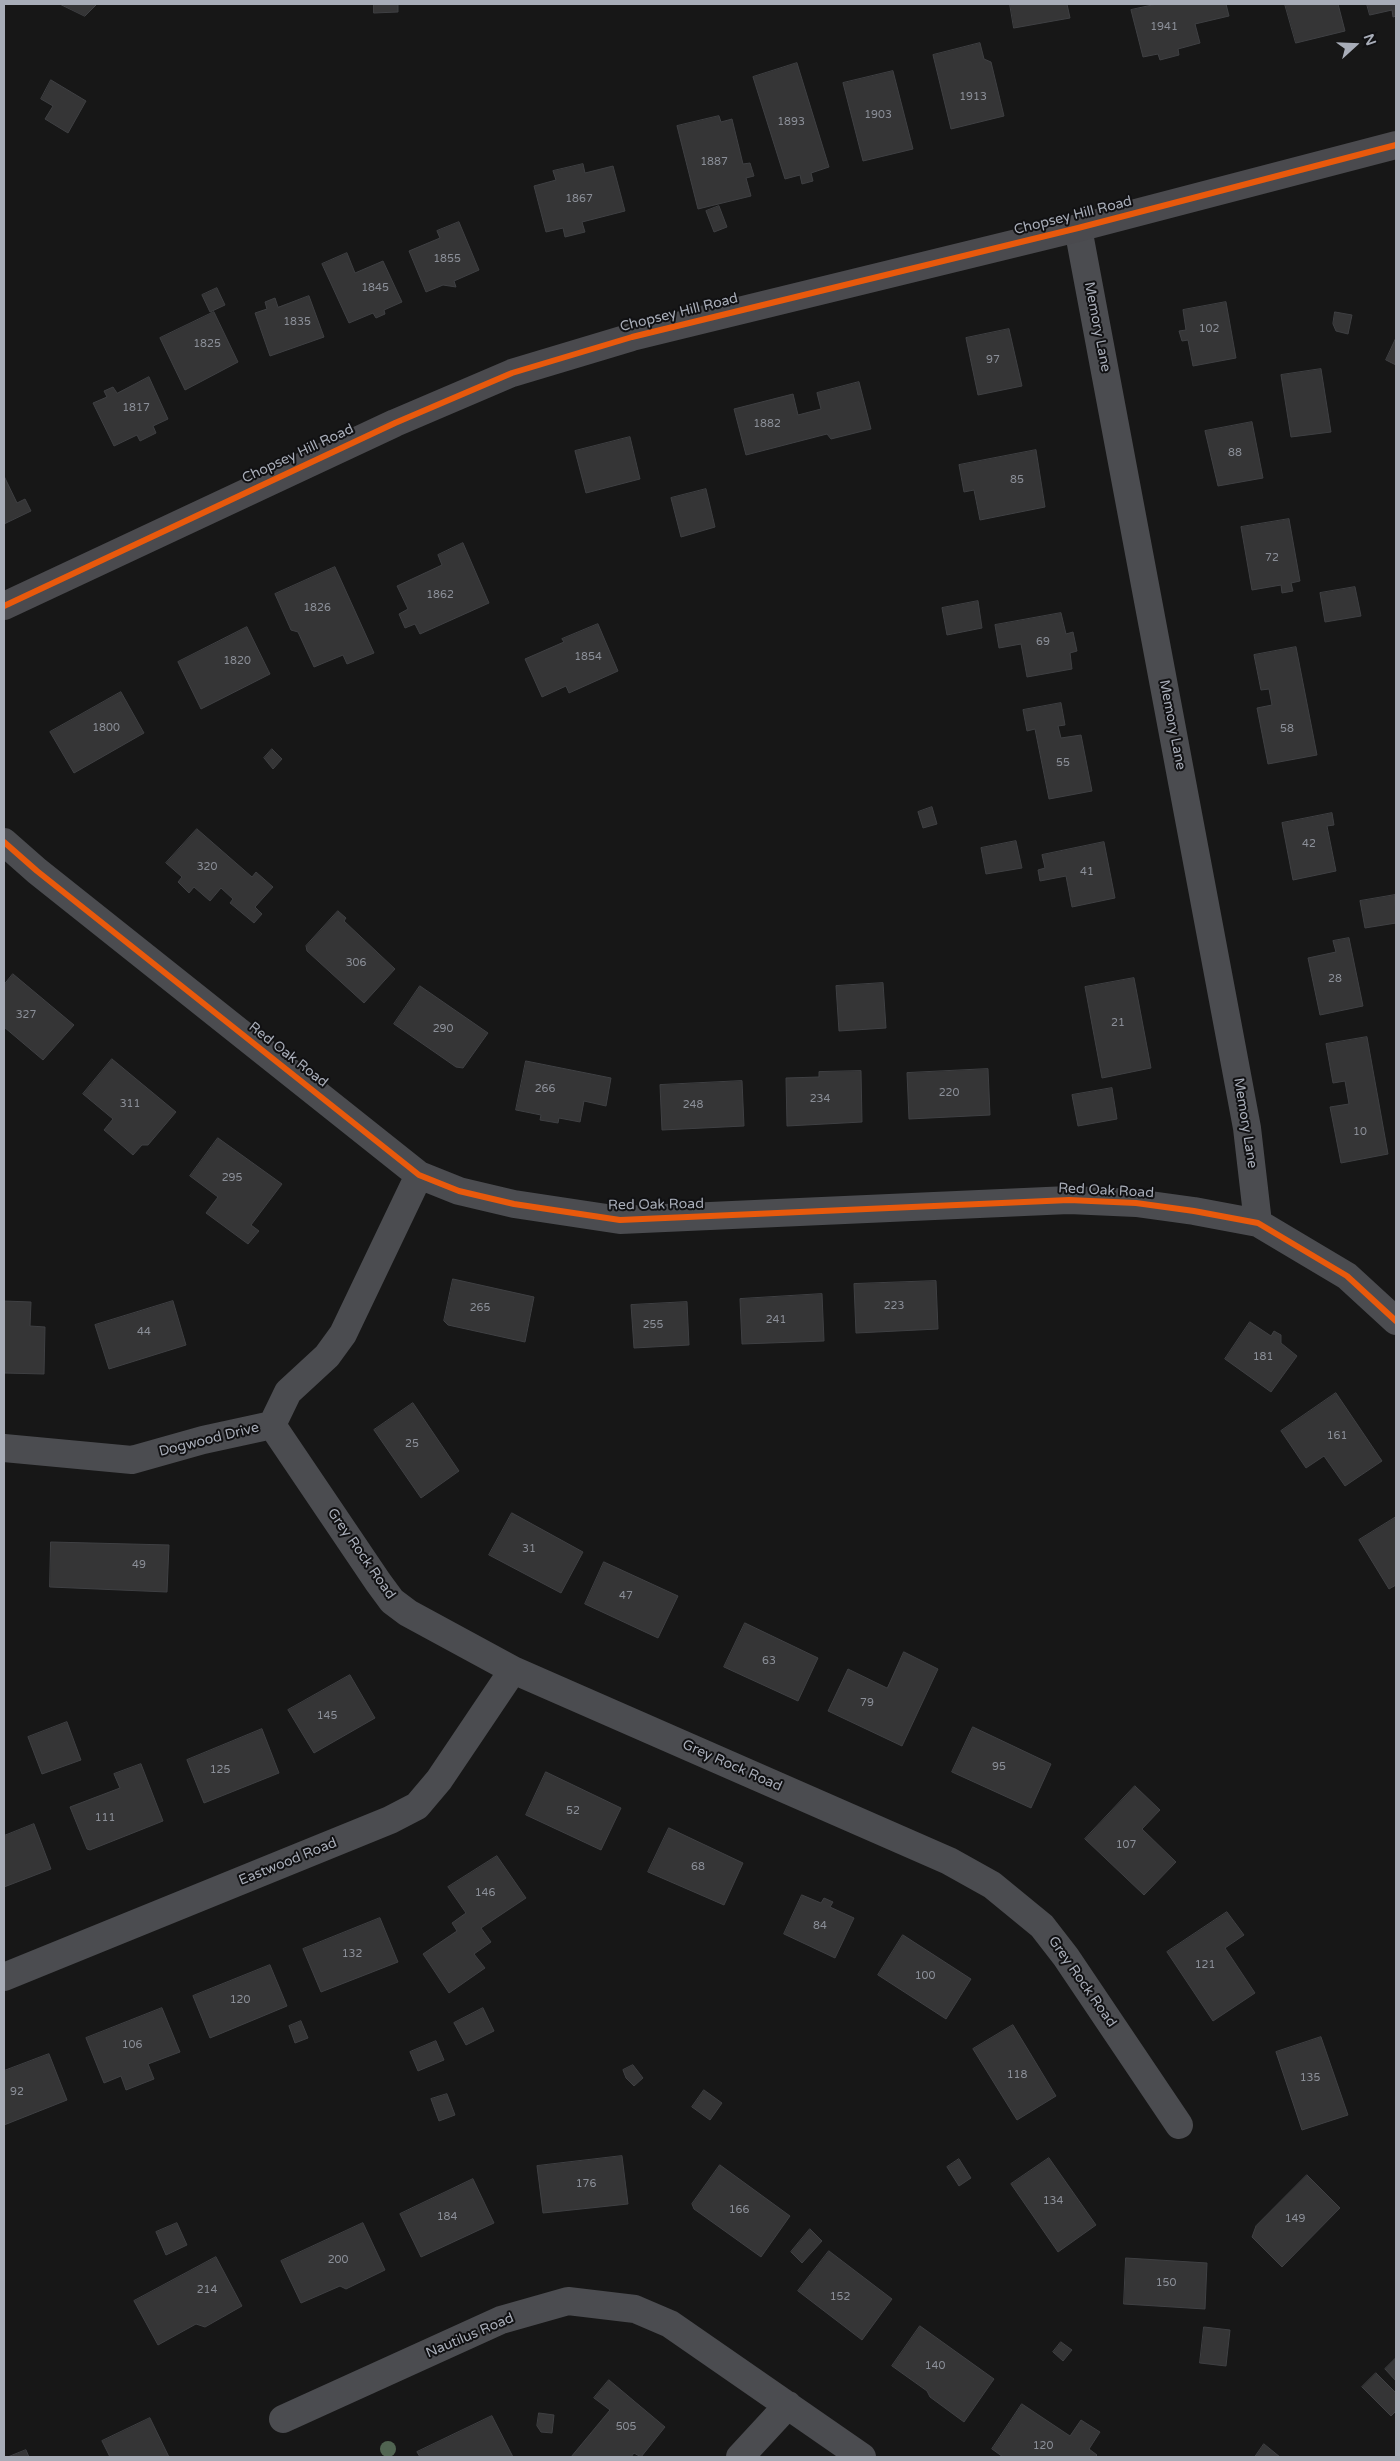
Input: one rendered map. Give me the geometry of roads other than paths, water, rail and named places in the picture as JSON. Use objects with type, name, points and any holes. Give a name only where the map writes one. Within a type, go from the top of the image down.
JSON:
[{"type":"street","name":"Chopsey Hill Road","points":[[4,606],[386,427],[512,373],[632,337],[1078,228],[1396,145]]},
{"type":"street","name":"Memory Lane","points":[[1078,228],[1248,1128],[1258,1223]]},
{"type":"street","name":"Red Oak Road","points":[[4,842],[37,871],[419,1175],[459,1191],[514,1204],[620,1220],[1069,1200],[1136,1203],[1194,1210],[1258,1223],[1347,1276],[1396,1321]]},
{"type":"street","name":"Dogwood Drive","points":[[4,1448],[132,1460],[204,1440],[272,1425],[288,1392],[328,1356],[343,1334],[419,1175]]},
{"type":"street","name":"Grey Rock Road","points":[[272,1425],[392,1601],[408,1613],[513,1670],[949,1861],[992,1885],[1042,1926],[1066,1957],[1179,2125]]},
{"type":"street","name":"Eastwood Road","points":[[4,1978],[390,1820],[416,1806],[439,1780],[513,1670]]},
{"type":"street","name":"Nautilus Road","points":[[283,2419],[501,2320],[568,2302],[635,2309],[670,2324],[862,2457]]},
{"type":"street","points":[[740,2457],[788,2405]]}]
